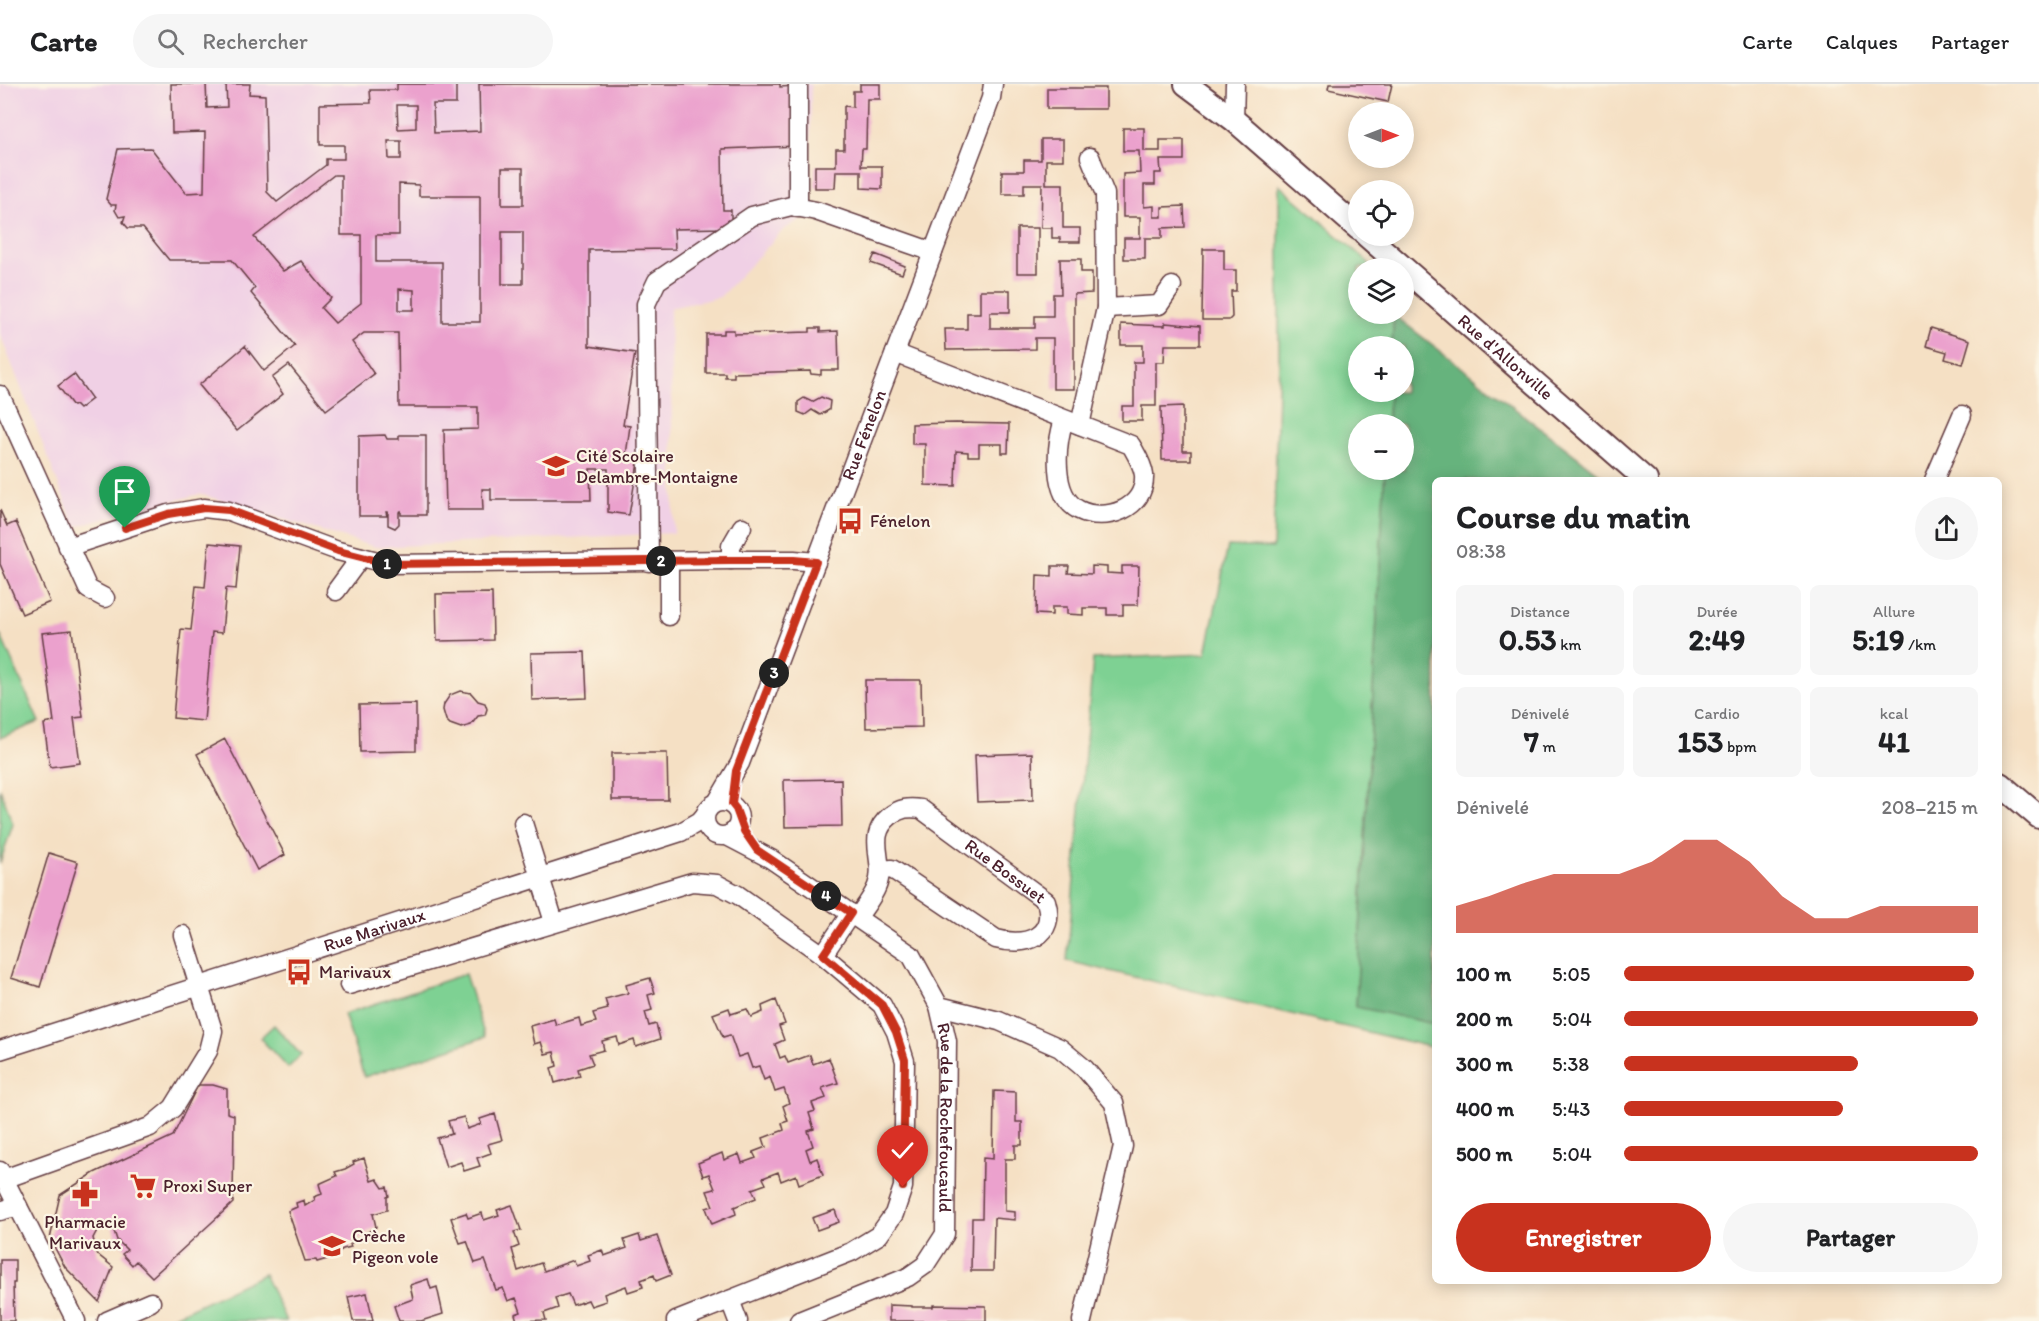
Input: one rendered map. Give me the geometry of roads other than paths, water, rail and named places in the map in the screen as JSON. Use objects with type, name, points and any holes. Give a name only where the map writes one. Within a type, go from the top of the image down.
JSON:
[{"type":"main road","points":[[1186,84],[1234,120],[1348,219]]},
{"type":"main road","name":"Rue d'Allonville","points":[[1378,246],[1643,477]]},
{"type":"main road","points":[[2002,786],[2039,817]]},
{"type":"street","points":[[798,84],[798,208]]},
{"type":"street","points":[[1234,120],[1235,84]]},
{"type":"street","name":"Rue Fénelon","points":[[720,815],[995,89]]},
{"type":"street","points":[[895,353],[1072,422],[1131,445],[1144,475],[1141,492],[1132,506],[1116,513],[1096,515],[1078,509],[1066,498],[1059,478],[1057,456],[1060,434],[1072,422],[1106,308],[1105,194],[1090,157]]},
{"type":"street","points":[[649,561],[646,304],[657,281],[753,216],[791,206],[816,211],[933,252]]},
{"type":"street","points":[[1106,308],[1159,305],[1172,286]]},
{"type":"street","points":[[0,395],[88,589],[105,598]]},
{"type":"street","points":[[1935,477],[1962,415]]},
{"type":"street","points":[[69,547],[168,514],[204,508],[229,510],[338,551],[389,564],[730,560],[816,562]]},
{"type":"street","points":[[730,560],[730,546],[741,527]]},
{"type":"street","points":[[336,591],[361,557]]},
{"type":"street","points":[[669,561],[669,616]]},
{"type":"street","name":"Rue Bossuet","points":[[823,955],[878,885],[880,870],[876,843],[881,823],[895,812],[909,807],[921,809],[1046,901],[1050,913],[1047,925],[1041,935],[1028,941],[1012,943],[996,939],[892,869],[880,870]]},
{"type":"street","points":[[720,815],[757,850]]},
{"type":"street","name":"Rue Marivaux","points":[[0,1050],[681,832],[720,815]]},
{"type":"street","name":"Rue Marivaux","points":[[720,815],[717,836],[727,836],[757,850],[854,916]]},
{"type":"street","points":[[523,823],[554,922]]},
{"type":"street","points":[[349,985],[692,882],[717,884],[738,895],[823,955],[882,1005],[896,1032],[905,1060],[903,1187],[894,1214],[879,1235],[851,1252],[676,1321]]},
{"type":"street","name":"Rue de la Rochefoucauld","points":[[799,1321],[908,1277],[925,1265],[945,1234],[947,1041],[939,1006],[911,955],[854,916]]},
{"type":"street","points":[[76,1321],[2,1175],[150,1127],[173,1108],[208,1051],[213,1031],[183,935]]},
{"type":"street","points":[[939,1006],[999,1021],[1060,1048],[1085,1069],[1114,1103],[1123,1146],[1082,1321]]},
{"type":"street","points":[[0,1212],[18,1206]]},
{"type":"street","points":[[730,1300],[738,1321]]},
{"type":"street","points":[[107,1321],[151,1302]]},
{"type":"place","name":"Cité Scolaire Delambre-Montaigne","points":[[556,466]]},
{"type":"place","name":"Fénelon","points":[[850,521]]},
{"type":"place","name":"Marivaux","points":[[299,972]]},
{"type":"place","name":"Proxi Super","points":[[143,1186]]},
{"type":"place","name":"Pharmacie Marivaux","points":[[85,1194]]},
{"type":"place","name":"Crèche Pigeon vole","points":[[332,1246]]}]
